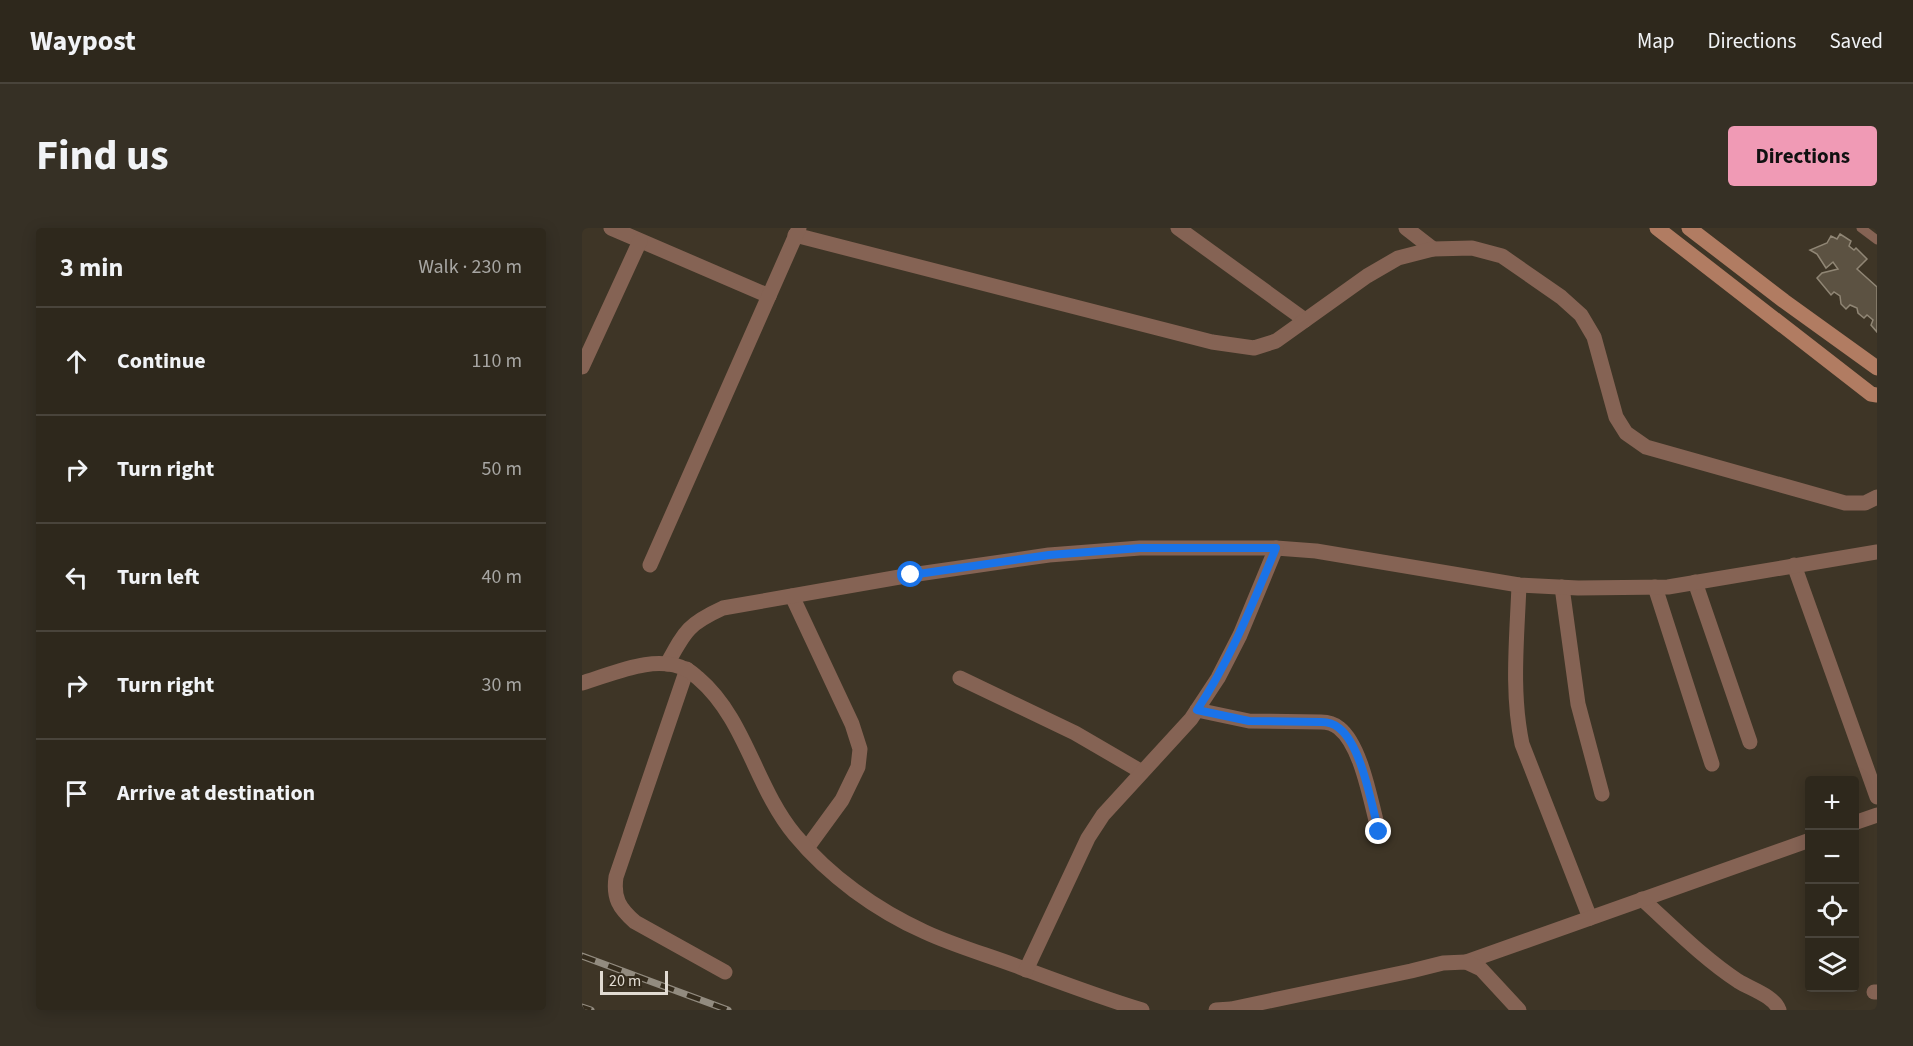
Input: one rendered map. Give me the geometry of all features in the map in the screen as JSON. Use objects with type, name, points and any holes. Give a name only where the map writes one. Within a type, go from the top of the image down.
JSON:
[{"type":"street","points":[[611,228],[769,296]]},
{"type":"street","points":[[1178,228],[1305,320]]},
{"type":"street","points":[[1406,228],[1433,249]]},
{"type":"street","points":[[1657,228],[1871,394],[1877,395]]},
{"type":"street","points":[[1689,228],[1784,301],[1877,368]]},
{"type":"street","points":[[650,565],[797,232],[1212,342],[1254,348],[1276,341],[1367,276],[1398,258],[1433,249],[1472,248],[1502,256],[1561,297],[1581,315],[1594,337],[1616,417],[1626,433],[1646,447],[1845,503],[1865,503],[1877,497]]},
{"type":"street","points":[[582,367],[640,241]]},
{"type":"street","points":[[667,664],[683,634],[700,618],[723,608],[911,575],[1049,555],[1140,548],[1276,548],[1316,551],[1519,585],[1655,587],[1877,552]]},
{"type":"street","points":[[1026,970],[1088,838],[1103,815],[1197,710],[1218,678],[1240,636],[1276,548]]},
{"type":"street","points":[[1794,565],[1877,797]]},
{"type":"street","points":[[1695,582],[1750,742]]},
{"type":"street","points":[[1519,585],[1516,719],[1520,736],[1590,918]]},
{"type":"street","points":[[1562,587],[1578,704],[1602,794]]},
{"type":"street","points":[[1655,587],[1712,764]]},
{"type":"street","points":[[792,596],[852,724],[860,749],[858,767],[842,800],[807,848]]},
{"type":"street","points":[[582,683],[648,664],[667,664],[687,669],[727,710],[769,794],[794,834],[825,868],[870,901],[915,927],[1100,998],[1142,1010]]},
{"type":"street","points":[[687,669],[616,878],[614,891],[616,901],[623,912],[635,922],[725,972]]},
{"type":"street","points":[[960,678],[1075,733],[1142,772]]},
{"type":"street","points":[[1197,710],[1249,721],[1321,722],[1340,728],[1351,742],[1358,758],[1379,832]]},
{"type":"street","points":[[1859,822],[1877,815]]},
{"type":"street","points":[[1216,1010],[1231,1009],[1443,963],[1466,962],[1805,841]]},
{"type":"street","points":[[1642,899],[1723,971],[1769,998],[1779,1010]]},
{"type":"street","points":[[1466,962],[1481,969],[1519,1010]]},
{"type":"lane","points":[[1861,228],[1877,240]]},
{"type":"building","points":[[1840,234],[1851,241],[1849,246],[1854,250],[1856,248],[1867,259],[1857,269],[1877,287],[1877,332],[1871,325],[1873,320],[1867,315],[1864,318],[1858,313],[1857,308],[1850,305],[1846,309],[1841,304],[1840,296],[1834,292],[1831,295],[1817,278],[1822,273],[1838,269],[1833,262],[1826,268],[1817,254],[1810,250],[1827,243],[1831,236],[1837,239]]},
{"type":"railway","points":[[582,956],[728,1010]]},
{"type":"railway","points":[[582,1007],[591,1010]]},
{"type":"route","points":[[911,575],[1049,555],[1140,548],[1276,548],[1240,636],[1218,678],[1197,710],[1249,721],[1321,722],[1340,728],[1351,742],[1358,758],[1379,832]]}]
